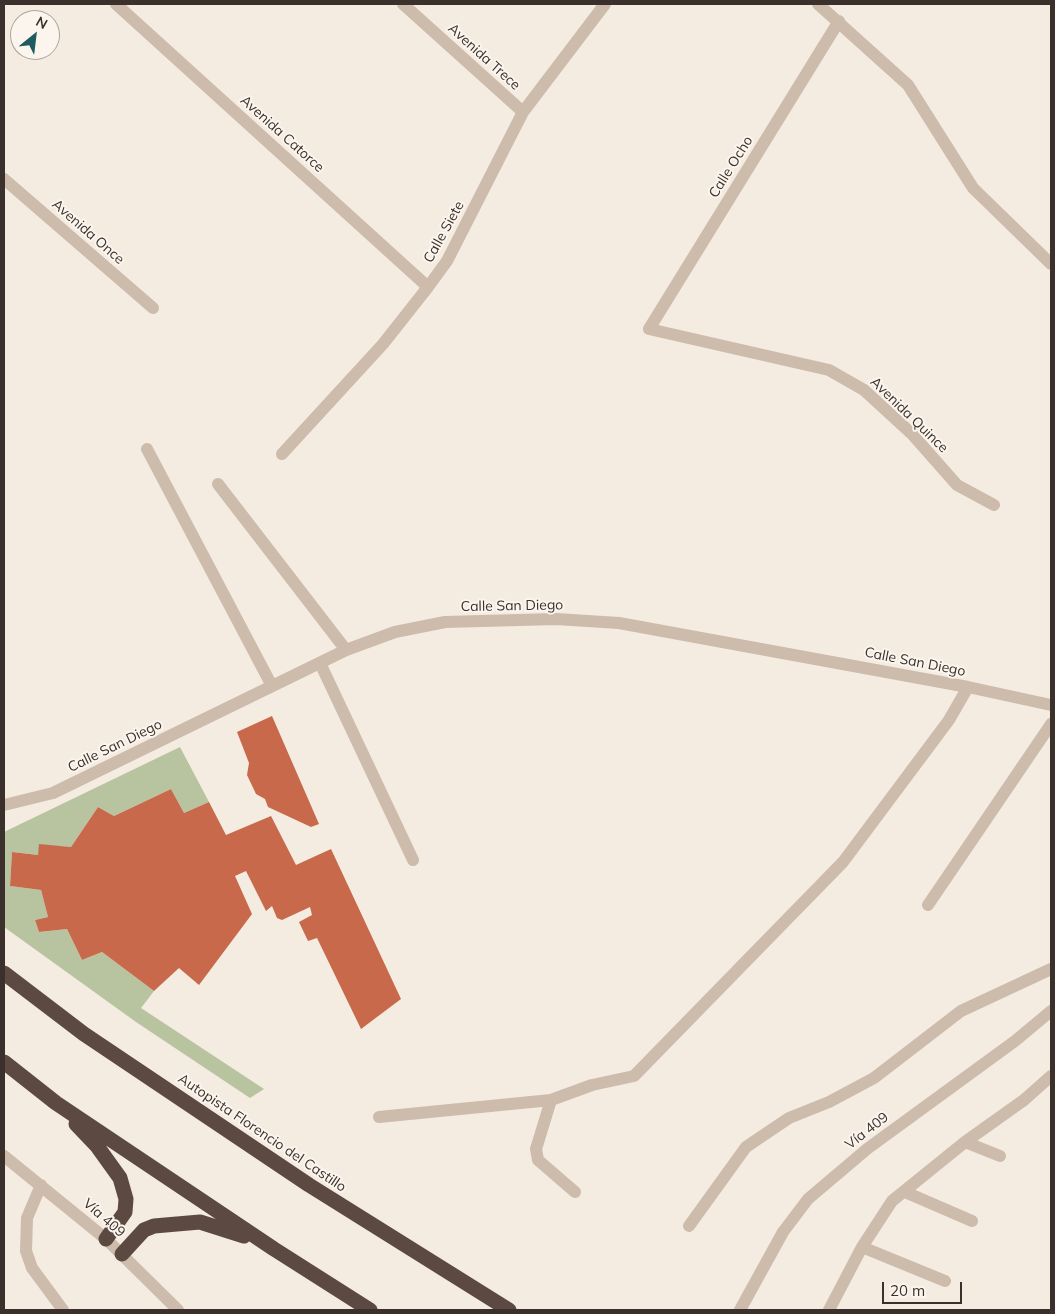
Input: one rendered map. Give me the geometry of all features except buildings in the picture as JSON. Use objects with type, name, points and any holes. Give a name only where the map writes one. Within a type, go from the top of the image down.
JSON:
[{"type":"highway","name":"Autopista Florencio del Castillo","points":[[4,973],[84,1034],[309,1185],[509,1310]]},
{"type":"highway","points":[[4,1062],[56,1103],[274,1250],[370,1310]]},
{"type":"highway","points":[[56,1103],[97,1146],[120,1178],[126,1199],[125,1212],[106,1239]]},
{"type":"highway","points":[[122,1254],[144,1230],[154,1226],[173,1223],[200,1222],[216,1226],[274,1250]]},
{"type":"street","name":"Avenida Catorce","points":[[116,4],[428,287]]},
{"type":"street","name":"Avenida Trece","points":[[403,4],[523,112]]},
{"type":"street","name":"Calle Siete","points":[[282,454],[383,344],[447,261],[523,112],[605,4]]},
{"type":"street","points":[[818,4],[908,85],[973,188],[1051,264]]},
{"type":"street","name":"Calle Ocho","points":[[649,329],[839,21]]},
{"type":"street","name":"Avenida Once","points":[[4,179],[152,308]]},
{"type":"street","name":"Avenida Quince","points":[[649,329],[829,370],[864,390],[912,434],[957,485],[994,505]]},
{"type":"street","points":[[147,449],[272,686]]},
{"type":"street","points":[[218,484],[346,650]]},
{"type":"street","name":"Calle San Diego","points":[[4,805],[53,793],[346,650],[395,632],[445,622],[556,619],[619,623],[968,687],[1051,705]]},
{"type":"street","points":[[320,663],[413,860]]},
{"type":"street","points":[[379,1117],[551,1100],[592,1085],[634,1076],[843,862],[949,720],[968,687]]},
{"type":"street","points":[[928,905],[1051,724]]},
{"type":"street","points":[[689,1226],[746,1147],[790,1118],[830,1102],[874,1078],[961,1011],[1051,969]]},
{"type":"street","name":"Vía 409","points":[[740,1310],[783,1232],[808,1199],[867,1149],[1015,1041],[1051,1011]]},
{"type":"street","points":[[829,1310],[862,1247],[892,1201],[965,1142],[1024,1100],[1051,1076]]},
{"type":"street","points":[[551,1100],[536,1150],[538,1160],[575,1192]]},
{"type":"street","points":[[965,1142],[1000,1156]]},
{"type":"street","name":"Vía 409","points":[[4,1156],[106,1239],[178,1310]]},
{"type":"street","points":[[41,1185],[27,1218],[26,1251],[32,1268],[62,1310]]},
{"type":"street","points":[[905,1192],[972,1220]]},
{"type":"street","points":[[862,1247],[945,1281]]},
{"type":"green space","points":[[180,747],[209,802],[184,813],[171,789],[114,816],[98,807],[71,847],[40,845],[38,855],[12,852],[10,886],[41,890],[48,917],[35,920],[39,932],[67,929],[82,960],[102,952],[154,991],[141,1008],[264,1089],[250,1098],[136,1022],[4,927],[4,832]]}]
